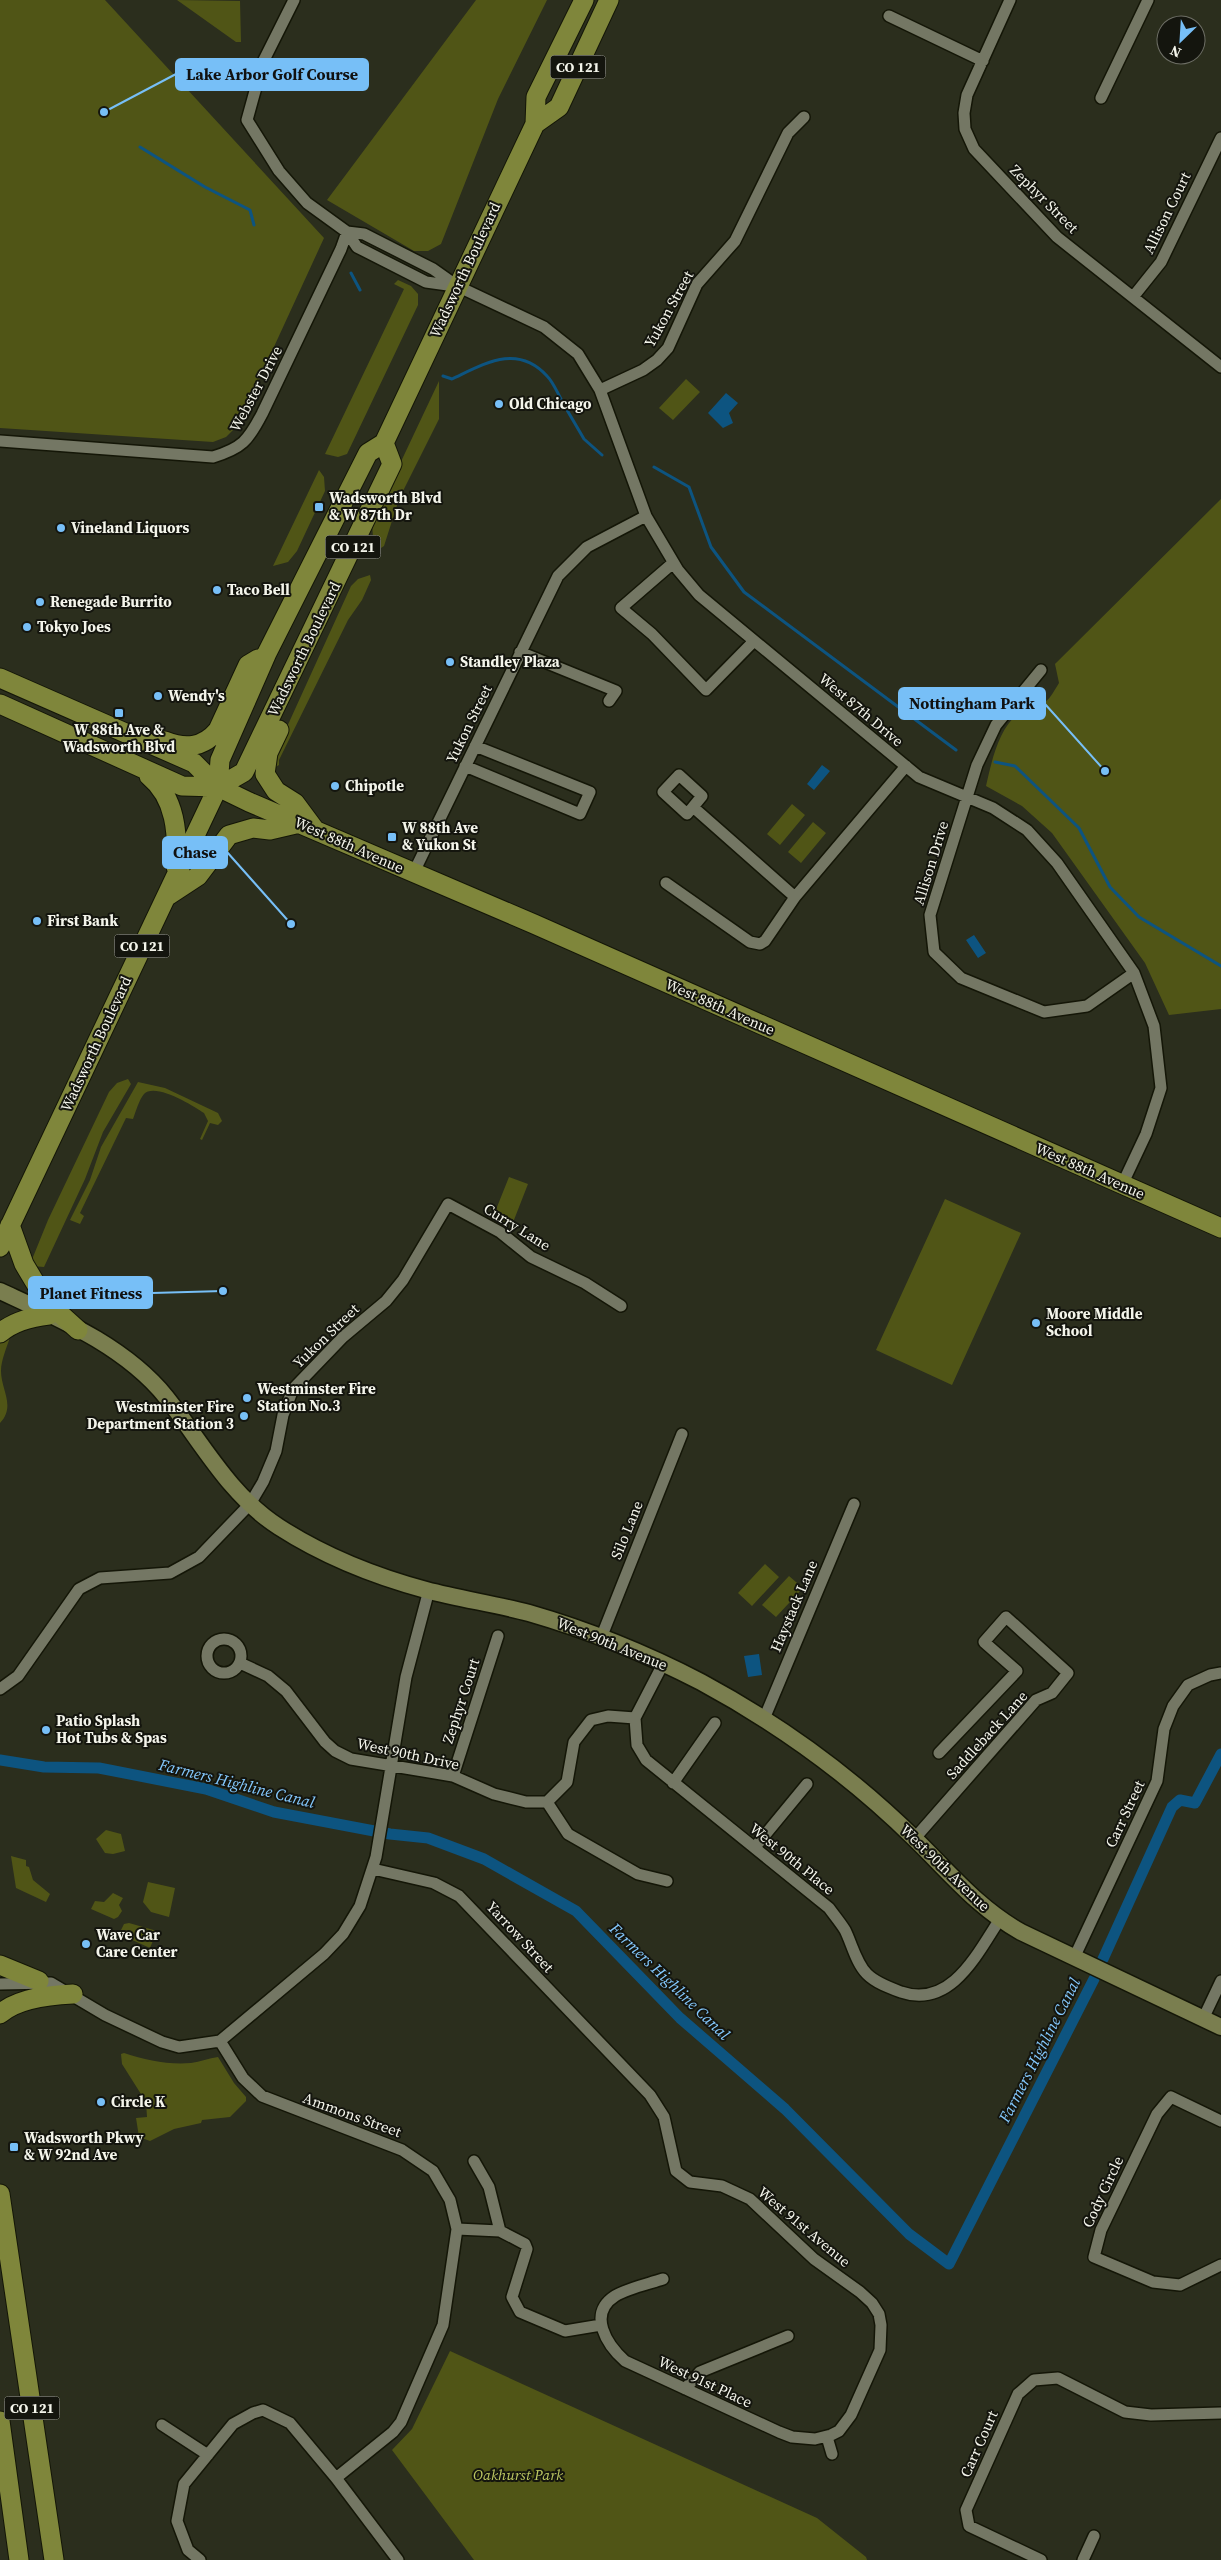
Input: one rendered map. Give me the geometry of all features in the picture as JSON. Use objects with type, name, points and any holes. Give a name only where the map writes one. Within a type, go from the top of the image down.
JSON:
[{"type":"main road","name":"Wadsworth Boulevard","points":[[0,1247],[5,1225],[20,1202],[218,788],[220,760],[267,653],[368,453],[384,443],[535,124],[536,97],[584,0]]},
{"type":"main road","name":"Wadsworth Boulevard","points":[[535,124],[559,107],[609,0]]},
{"type":"main road","name":"Wadsworth Boulevard","points":[[218,788],[244,772],[278,703],[392,464],[384,443]]},
{"type":"main road","points":[[134,737],[153,735],[178,746],[193,747],[212,737],[218,730],[248,665],[267,653]]},
{"type":"main road","name":"West 88th Avenue","points":[[0,678],[194,763],[218,788]]},
{"type":"main road","points":[[166,897],[198,876],[229,835],[237,831],[253,828],[270,830],[307,826],[295,803],[276,790],[265,774],[268,753],[285,719],[278,703]]},
{"type":"main road","name":"West 88th Avenue","points":[[0,704],[182,786],[218,788],[307,826],[414,874],[539,926],[1221,1228]]},
{"type":"main road","points":[[136,765],[157,782],[170,801],[177,841],[176,876]]},
{"type":"main road","points":[[5,1225],[24,1264],[46,1301],[78,1330]]},
{"type":"main road","points":[[0,1333],[9,1326],[29,1318],[49,1315]]},
{"type":"main road","points":[[0,1965],[39,1981]]},
{"type":"main road","points":[[0,2014],[14,2005],[50,1995],[73,1994]]},
{"type":"main road","name":"CO 121","points":[[0,2194],[54,2560]]},
{"type":"main road","name":"CO 121","points":[[0,2421],[19,2560]]},
{"type":"street","points":[[294,0],[263,62],[247,120],[279,170],[306,203],[347,232]]},
{"type":"street","name":"Zephyr Street","points":[[1010,0],[967,95],[964,113],[965,129],[974,148],[1057,237],[1221,367]]},
{"type":"street","points":[[1101,98],[1148,0]]},
{"type":"street","points":[[889,16],[982,61]]},
{"type":"street","name":"Yukon Street","points":[[600,390],[643,370],[657,360],[668,348],[697,284],[735,241],[788,134],[804,117]]},
{"type":"street","name":"Allison Court","points":[[1133,297],[1161,262],[1221,138]]},
{"type":"street","name":"West 87th Drive","points":[[347,232],[364,234],[433,269],[457,286],[544,327],[578,354],[600,390],[646,516],[673,563],[699,595],[919,777],[993,808],[1027,830],[1057,863],[1134,972],[1154,1026],[1161,1088],[1146,1134],[1122,1185]]},
{"type":"street","name":"Webster Drive","points":[[0,441],[212,457],[241,446],[250,437],[262,414],[342,249],[347,232]]},
{"type":"street","name":"Yukon Street","points":[[414,874],[464,766],[558,576],[587,547],[646,516]]},
{"type":"street","points":[[673,563],[621,608],[658,640],[706,690],[754,641]]},
{"type":"street","points":[[520,652],[616,691],[609,701]]},
{"type":"street","name":"Allison Drive","points":[[1040,670],[996,725],[982,753],[966,796],[950,859],[930,915],[934,952],[961,978],[1044,1012],[1087,1006],[1134,972]]},
{"type":"street","points":[[464,766],[580,814],[590,792],[475,746]]},
{"type":"street","points":[[666,883],[755,943],[765,941],[795,897],[906,766]]},
{"type":"street","points":[[693,807],[795,897]]},
{"type":"street","name":"Yukon Street","points":[[0,1689],[18,1676],[79,1590],[100,1578],[170,1573],[199,1556],[250,1504],[263,1482],[276,1451],[283,1415],[293,1389],[343,1337],[386,1301],[403,1280],[448,1204]]},
{"type":"street","name":"Curry Lane","points":[[448,1204],[500,1232],[531,1256],[585,1283],[621,1306]]},
{"type":"street","name":"West 90th Avenue","points":[[0,1291],[78,1330],[118,1354],[144,1374],[164,1395],[212,1462],[250,1504],[274,1524],[316,1549],[371,1572],[429,1590],[527,1613],[601,1638],[663,1664],[764,1719],[852,1783],[915,1838],[973,1899],[1000,1919],[1074,1958],[1221,2027]]},
{"type":"street","name":"Silo Lane","points":[[601,1638],[682,1434]]},
{"type":"street","name":"Haystack Lane","points":[[764,1719],[854,1504]]},
{"type":"street","points":[[0,1984],[39,1981],[51,1983],[73,1994],[104,2014],[162,2042],[179,2047],[220,2041],[333,1945],[360,1906],[373,1869],[384,1821],[406,1677],[429,1590]]},
{"type":"street","name":"Saddleback Lane","points":[[915,1838],[1036,1700],[1052,1693],[1068,1672],[1006,1617],[984,1642],[1017,1671],[939,1753]]},
{"type":"street","name":"Zephyr Court","points":[[453,1776],[498,1636]]},
{"type":"street","name":"West 90th Drive","points":[[240,1663],[268,1676],[286,1691],[325,1742],[335,1751],[352,1759],[453,1776],[494,1794],[526,1802],[547,1802]]},
{"type":"street","points":[[663,1664],[635,1718],[608,1716],[591,1720],[574,1742],[567,1782],[547,1802],[568,1834],[638,1874],[667,1881]]},
{"type":"street","name":"Carr Street","points":[[1074,1958],[1157,1780],[1164,1729],[1173,1706],[1188,1686],[1210,1675],[1221,1673]]},
{"type":"street","name":"West 90th Place","points":[[635,1718],[637,1745],[646,1760],[755,1846],[829,1908],[844,1929],[866,1974],[876,1981],[908,1994],[924,1996],[936,1993],[961,1977],[1000,1919]]},
{"type":"street","points":[[673,1783],[715,1723]]},
{"type":"street","points":[[755,1846],[807,1784]]},
{"type":"street","name":"Yarrow Street","points":[[373,1869],[434,1883],[459,1896],[621,2065]]},
{"type":"street","points":[[1203,2019],[1221,1981]]},
{"type":"street","name":"Ammons Street","points":[[220,2041],[243,2078],[262,2096],[402,2150],[433,2172],[450,2200],[457,2229],[443,2325],[401,2422],[393,2432],[336,2478]]},
{"type":"street","name":"West 91st Avenue","points":[[621,2065],[650,2095],[664,2117],[676,2171],[679,2176],[690,2182],[722,2186],[750,2199],[814,2259],[866,2298],[879,2314],[881,2325],[880,2350],[851,2415],[839,2430],[821,2438]]},
{"type":"street","name":"Cody Circle","points":[[1221,2121],[1171,2097],[1157,2114],[1105,2221],[1094,2257],[1153,2282],[1180,2285],[1221,2265]]},
{"type":"street","points":[[474,2161],[489,2187],[500,2231]]},
{"type":"street","points":[[457,2229],[500,2231],[522,2240],[526,2249],[512,2297],[520,2312],[565,2331],[601,2325],[602,2312],[616,2296],[663,2279]]},
{"type":"street","name":"West 91st Place","points":[[601,2325],[611,2346],[625,2361],[779,2432],[792,2437],[821,2438]]},
{"type":"street","points":[[686,2389],[700,2372],[788,2336]]},
{"type":"street","name":"Carr Court","points":[[1041,2560],[969,2526],[966,2510],[1018,2394],[1034,2380],[1058,2378],[1125,2412],[1151,2415],[1221,2413]]},
{"type":"street","points":[[200,2560],[188,2550],[177,2521],[184,2484],[233,2424],[263,2406],[290,2423],[336,2478],[398,2560]]},
{"type":"street","points":[[162,2425],[208,2455]]},
{"type":"street","points":[[821,2438],[832,2454]]},
{"type":"street","points":[[1083,2560],[1094,2536]]},
{"type":"green space","points":[[0,0],[105,0],[324,238],[238,425],[226,437],[213,442],[0,428]]},
{"type":"green space","points":[[177,0],[240,1],[241,42],[236,42]]},
{"type":"green space","points":[[476,0],[547,0],[498,99],[441,244],[428,251],[414,251],[327,200]]},
{"type":"green space","points":[[398,280],[411,286],[418,294],[418,305],[347,454],[338,457],[325,454],[404,289],[394,284]]},
{"type":"green space","points":[[686,379],[700,392],[673,420],[659,408]]},
{"type":"green space","points":[[439,381],[439,419],[399,499],[384,546],[381,548],[373,537],[372,523]]},
{"type":"green space","points":[[319,470],[324,477],[325,491],[297,551],[288,562],[273,566]]},
{"type":"green space","points":[[1221,499],[1221,1009],[1169,1015],[1145,963],[1052,833],[1022,806],[986,786],[998,744],[1008,725],[1023,710],[1047,700],[1059,683],[1055,664]]},
{"type":"green space","points":[[370,575],[371,580],[362,600],[348,620],[279,760],[279,765],[274,768],[276,751],[351,586],[358,579]]},
{"type":"green space","points":[[792,804],[805,815],[780,845],[767,834]]},
{"type":"green space","points":[[813,822],[826,833],[801,863],[788,852]]},
{"type":"green space","points":[[128,1079],[131,1084],[103,1132],[85,1179],[44,1267],[32,1266],[33,1257],[48,1220],[109,1092],[117,1083]]},
{"type":"green space","points":[[138,1082],[165,1088],[218,1113],[222,1121],[218,1125],[210,1123],[202,1140],[200,1139],[208,1121],[204,1113],[184,1101],[165,1093],[149,1091],[144,1094],[133,1119],[126,1118],[80,1213],[84,1216],[80,1224],[70,1220],[90,1180],[101,1147]]},
{"type":"green space","points":[[509,1177],[528,1184],[512,1225],[493,1217]]},
{"type":"green space","points":[[945,1199],[1021,1233],[952,1385],[876,1350]]},
{"type":"green space","points":[[10,1337],[1,1367],[7,1398],[7,1410],[5,1417],[0,1423],[0,1343]]},
{"type":"green space","points":[[765,1564],[779,1577],[752,1606],[738,1593]]},
{"type":"green space","points":[[789,1576],[803,1588],[776,1617],[762,1605]]},
{"type":"green space","points":[[106,1830],[121,1834],[125,1851],[113,1854],[105,1853],[96,1839]]},
{"type":"green space","points":[[11,1856],[26,1860],[26,1866],[29,1867],[33,1880],[50,1894],[46,1902],[16,1888]]},
{"type":"green space","points":[[148,1882],[175,1888],[169,1917],[151,1912],[143,1902]]},
{"type":"green space","points":[[113,1893],[123,1898],[119,1905],[122,1911],[118,1917],[114,1919],[91,1909],[95,1901],[104,1902]]},
{"type":"green space","points":[[129,1923],[157,1931],[150,1948],[119,1934],[124,1924]]},
{"type":"green space","points":[[124,2053],[165,2063],[191,2063],[218,2057],[234,2083],[246,2097],[246,2101],[230,2117],[202,2120],[201,2123],[174,2129],[150,2141],[139,2137],[136,2118],[147,2117],[146,2102],[122,2064],[121,2054]]},
{"type":"green space","name":"Oakhurst Park","points":[[450,2351],[817,2518],[866,2557],[867,2560],[474,2560],[392,2450],[412,2429]]},
{"type":"water","points":[[726,393],[738,403],[729,413],[733,423],[723,428],[708,413]]},
{"type":"water","points":[[822,765],[830,771],[814,790],[807,784]]},
{"type":"water","points":[[974,935],[986,953],[978,958],[966,940]]},
{"type":"water","points":[[759,1654],[762,1675],[748,1677],[744,1656]]},
{"type":"waterway","points":[[140,147],[205,187],[250,210],[254,225]]},
{"type":"waterway","points":[[351,273],[360,290]]},
{"type":"waterway","points":[[443,376],[452,379],[488,363],[512,358],[524,360],[536,366],[547,376],[561,399]]},
{"type":"waterway","points":[[567,410],[584,439],[602,455]]},
{"type":"waterway","points":[[654,467],[689,487],[711,547],[744,592],[956,750]]},
{"type":"waterway","points":[[995,762],[1015,766],[1079,828],[1110,887],[1139,917],[1221,966]]},
{"type":"waterway","name":"Farmers Highline Canal","points":[[1103,1959],[1172,1807],[1180,1800],[1195,1803],[1221,1754]]},
{"type":"waterway","name":"Farmers Highline Canal","points":[[0,1760],[44,1767],[99,1768],[206,1789],[274,1812],[390,1834],[428,1838],[484,1859],[576,1911],[680,2018],[785,2109],[909,2234],[949,2264],[1094,1979]]},
{"type":"place","name":"Lake Arbor Golf Course","points":[[104,112]]},
{"type":"place","name":"Old Chicago","points":[[499,404]]},
{"type":"place","name":"Wadsworth Blvd & W 87th Dr","points":[[319,507]]},
{"type":"place","name":"Vineland Liquors","points":[[61,528]]},
{"type":"place","name":"Taco Bell","points":[[217,590]]},
{"type":"place","name":"Renegade Burrito","points":[[40,602]]},
{"type":"place","name":"Tokyo Joes","points":[[27,627]]},
{"type":"place","name":"Standley Plaza","points":[[450,662]]},
{"type":"place","name":"Wendy's","points":[[158,696]]},
{"type":"place","name":"W 88th Ave & Wadsworth Blvd","points":[[119,713]]},
{"type":"place","name":"Nottingham Park","points":[[1105,771]]},
{"type":"place","name":"Chipotle","points":[[335,786]]},
{"type":"place","name":"W 88th Ave & Yukon St","points":[[392,837]]},
{"type":"place","name":"First Bank","points":[[37,921]]},
{"type":"place","name":"Chase","points":[[291,924]]},
{"type":"place","name":"Planet Fitness","points":[[223,1291]]},
{"type":"place","name":"Moore Middle School","points":[[1036,1323]]},
{"type":"place","name":"Westminster Fire Station No.3","points":[[247,1398]]},
{"type":"place","name":"Westminster Fire Department Station 3","points":[[244,1416]]},
{"type":"place","name":"Patio Splash Hot Tubs & Spas","points":[[46,1730]]},
{"type":"place","name":"Wave Car Care Center","points":[[86,1944]]},
{"type":"place","name":"Circle K","points":[[101,2102]]},
{"type":"place","name":"Wadsworth Pkwy & W 92nd Ave","points":[[14,2147]]}]
